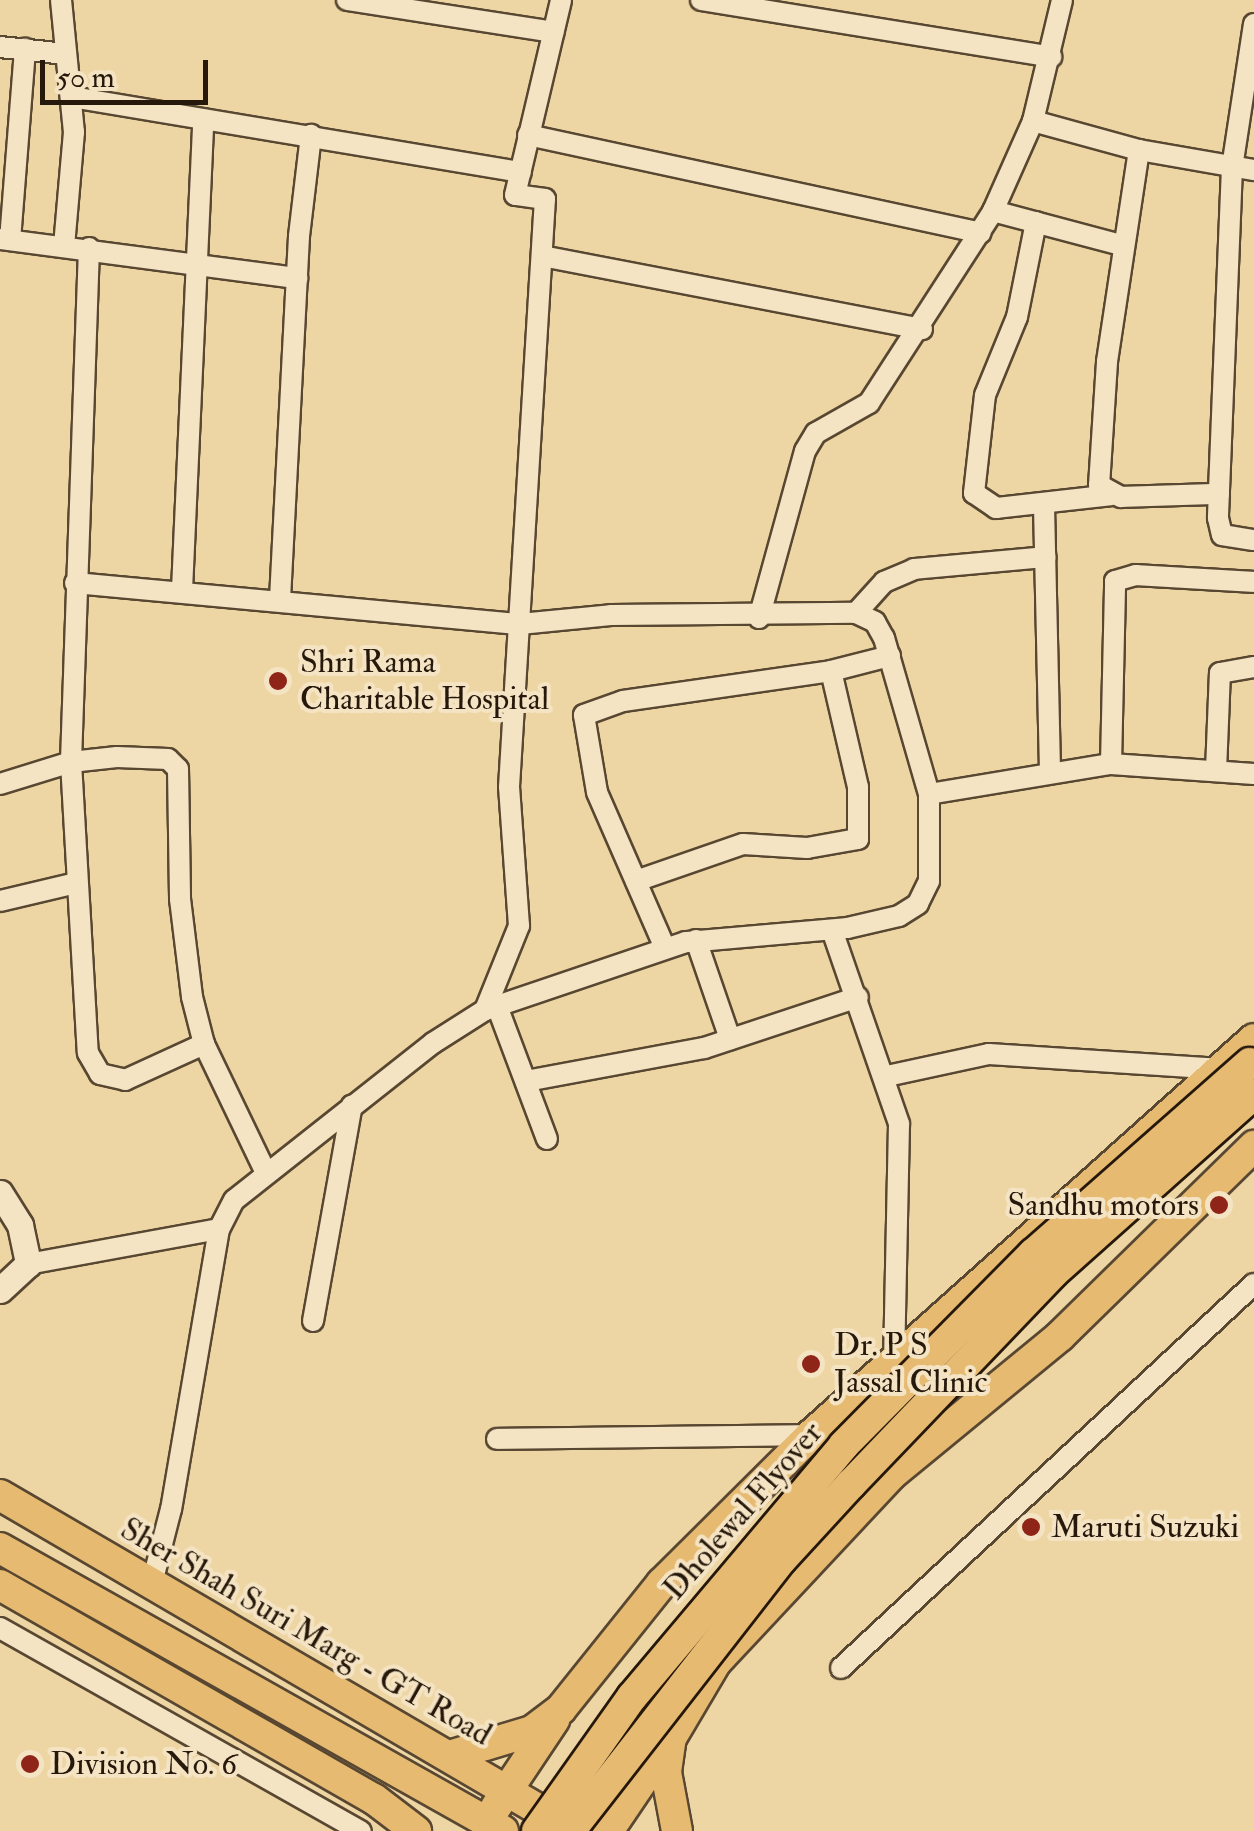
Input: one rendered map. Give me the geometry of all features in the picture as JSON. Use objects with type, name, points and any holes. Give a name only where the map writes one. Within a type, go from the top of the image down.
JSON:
[{"type":"main road","points":[[0,1548],[488,1828],[508,1790],[562,1709],[662,1583],[811,1434],[894,1359],[1218,1070],[1253,1054]]},
{"type":"main road","name":"Dholewal Flyover","points":[[536,1831],[644,1682],[844,1445],[1033,1254],[1253,1054]]},
{"type":"main road","name":"Dholewal Flyover","points":[[573,1831],[782,1558],[850,1484],[1054,1273],[1254,1094]]},
{"type":"main road","points":[[608,1831],[671,1738],[716,1662],[786,1581],[891,1474],[1074,1323],[1254,1146]]},
{"type":"main road","name":"Sher Shah Suri Marg - GT Road","points":[[0,1495],[573,1831]]},
{"type":"main road","points":[[0,1585],[374,1799],[416,1831]]},
{"type":"main road","points":[[448,1756],[490,1748],[532,1731],[562,1709]]},
{"type":"main road","points":[[671,1738],[666,1772],[677,1831]]},
{"type":"street","points":[[62,0],[72,96],[64,247]]},
{"type":"street","points":[[347,0],[554,32]]},
{"type":"street","points":[[547,1139],[526,1081],[491,1008],[519,926],[508,786],[545,199],[515,195],[562,0]]},
{"type":"street","points":[[701,0],[1051,57]]},
{"type":"street","points":[[759,618],[810,443],[868,404],[922,329],[993,211],[1033,121],[1062,0]]},
{"type":"street","points":[[1254,24],[1232,167],[1218,494],[1222,535],[1254,540]]},
{"type":"street","points":[[0,47],[66,54]]},
{"type":"street","points":[[25,49],[5,239],[296,278]]},
{"type":"street","points":[[72,96],[520,172]]},
{"type":"street","points":[[182,590],[203,119]]},
{"type":"street","points":[[1033,121],[1140,150],[1254,170]]},
{"type":"street","points":[[280,600],[296,278],[311,135]]},
{"type":"street","points":[[528,135],[980,233]]},
{"type":"street","points":[[1111,496],[1097,474],[1121,244],[1140,150]]},
{"type":"street","points":[[993,211],[1121,244]]},
{"type":"street","points":[[1036,222],[1017,316],[986,396],[972,486],[984,505],[1044,506],[1111,496],[1218,494]]},
{"type":"street","points":[[89,248],[71,762],[76,883],[92,1065],[112,1080],[125,1080],[204,1044]]},
{"type":"street","points":[[542,256],[922,329]]},
{"type":"street","points":[[1044,506],[1050,770]]},
{"type":"street","points":[[856,614],[884,582],[914,569],[1045,557]]},
{"type":"street","points":[[1111,764],[1115,581],[1136,576],[1254,582]]},
{"type":"street","points":[[75,583],[520,624],[611,615],[759,618],[856,614],[875,622],[890,656],[930,794],[933,855],[918,904],[899,916],[832,930],[696,940],[491,1008],[264,1170],[234,1200],[218,1229],[171,1509],[152,1583]]},
{"type":"street","points":[[665,948],[597,792],[584,715],[622,701],[831,671],[890,656]]},
{"type":"street","points":[[1216,771],[1220,673],[1254,667]]},
{"type":"street","points":[[636,881],[743,844],[807,848],[858,839],[860,801],[831,671]]},
{"type":"street","points":[[0,784],[71,762],[150,756],[178,769],[180,899],[204,1044],[264,1170]]},
{"type":"street","points":[[930,794],[996,787],[1050,770],[1111,764],[1254,774]]},
{"type":"street","points":[[0,901],[76,883]]},
{"type":"street","points":[[832,930],[887,1076],[901,1156],[894,1359]]},
{"type":"street","points":[[696,940],[730,1039]]},
{"type":"street","points":[[526,1081],[730,1039],[858,997]]},
{"type":"street","points":[[887,1076],[989,1054],[1218,1070]]},
{"type":"street","points":[[314,1321],[352,1105]]},
{"type":"street","points":[[0,1193],[20,1226],[28,1264]]},
{"type":"street","points":[[0,1290],[28,1264],[218,1229]]},
{"type":"street","points":[[841,1668],[1254,1284]]},
{"type":"street","points":[[497,1439],[811,1434]]},
{"type":"street","points":[[0,1628],[361,1831]]},
{"type":"place","name":"Shri Rama Charitable Hospital","points":[[278,681]]},
{"type":"place","name":"Sandhu motors","points":[[1219,1205]]},
{"type":"place","name":"Dr. P S Jassal Clinic","points":[[811,1364]]},
{"type":"place","name":"Maruti Suzuki","points":[[1031,1527]]},
{"type":"place","name":"Division No. 6","points":[[30,1764]]}]
